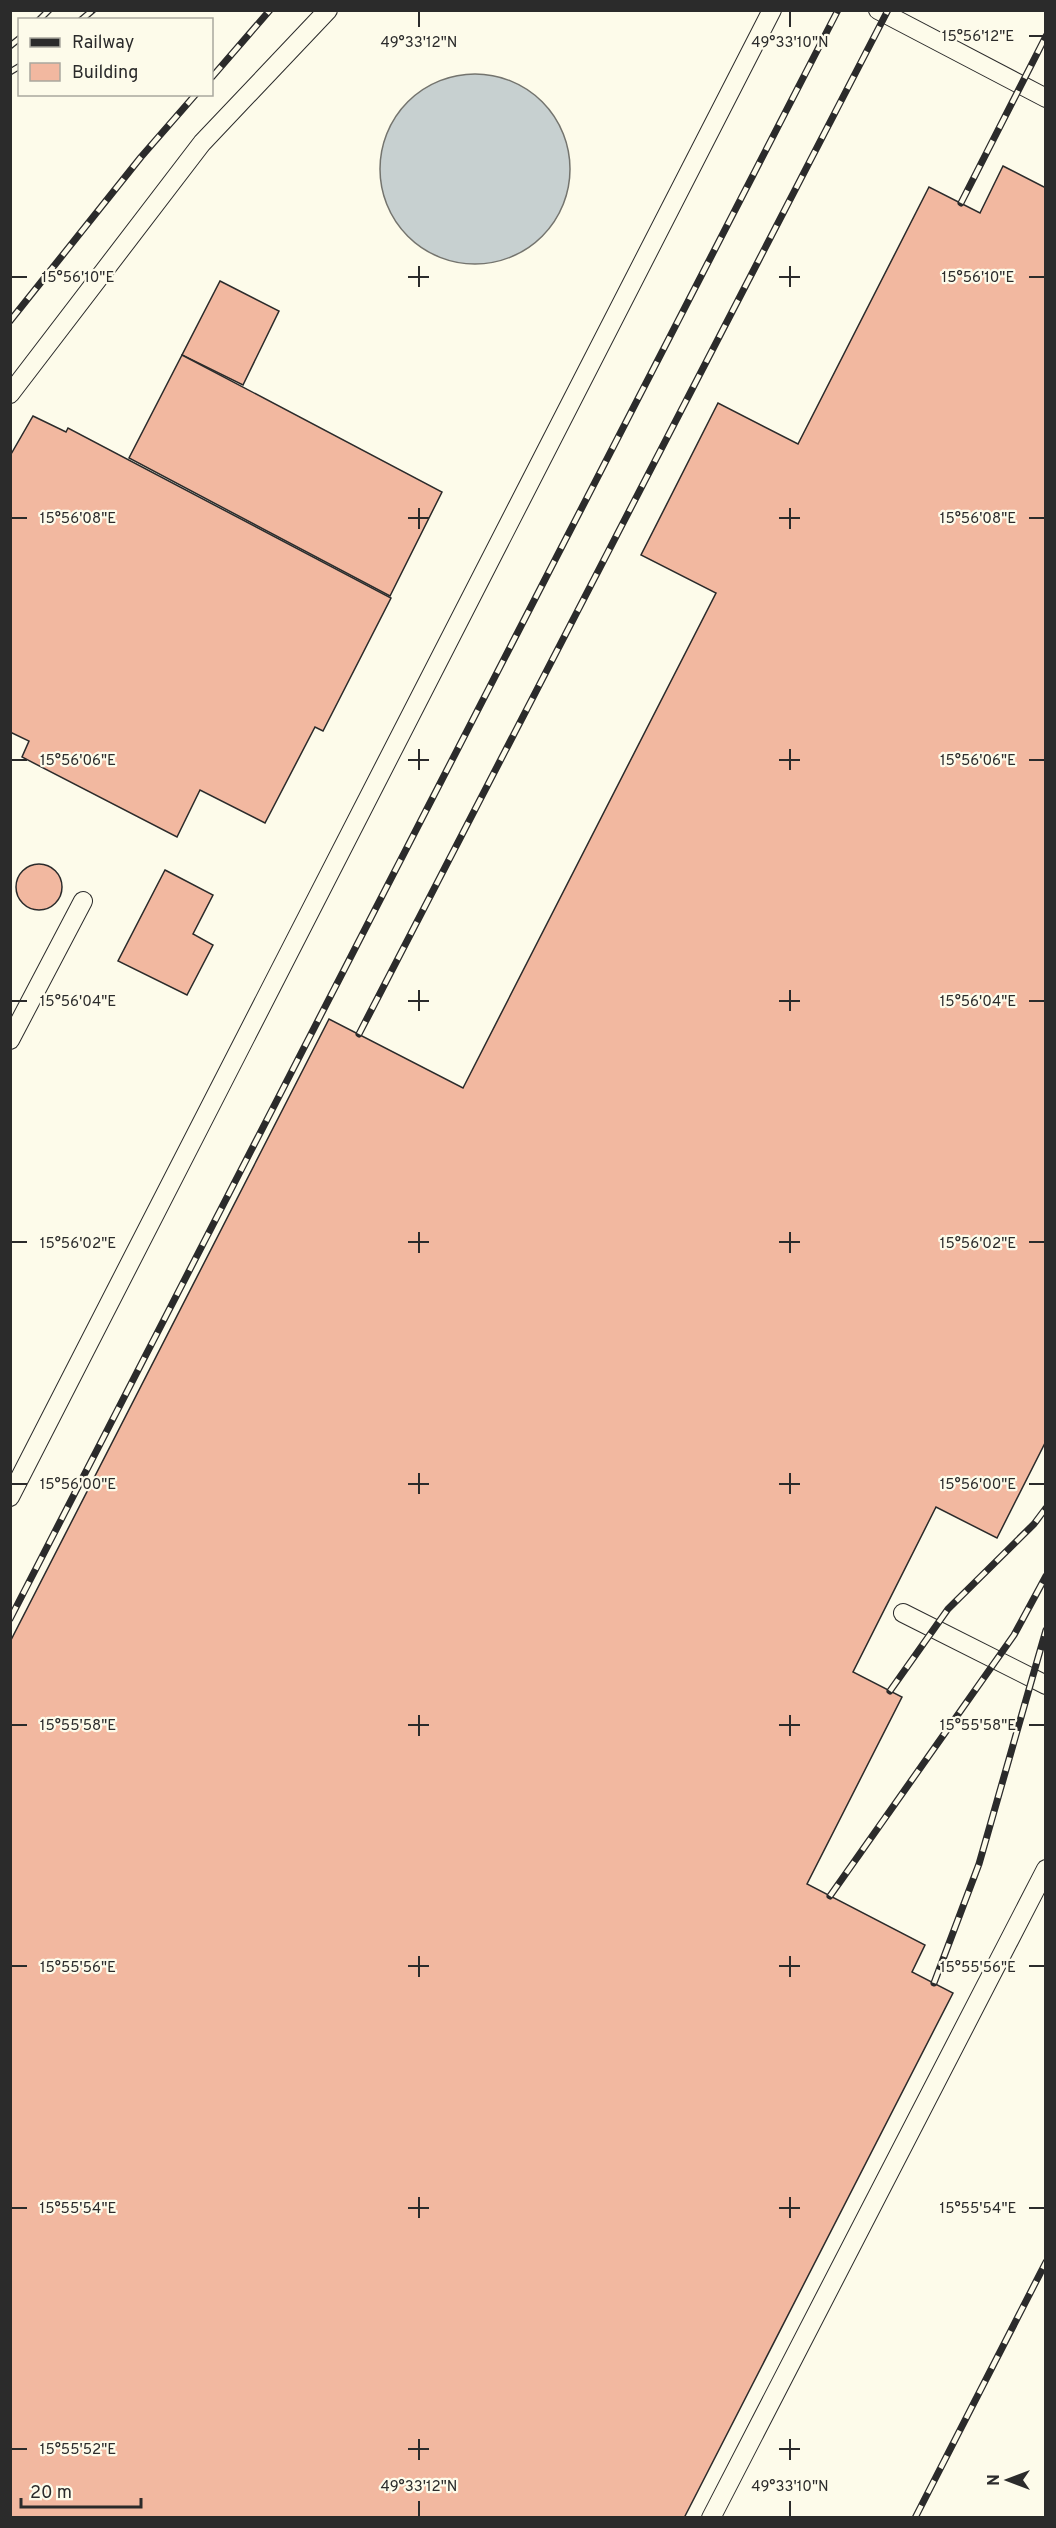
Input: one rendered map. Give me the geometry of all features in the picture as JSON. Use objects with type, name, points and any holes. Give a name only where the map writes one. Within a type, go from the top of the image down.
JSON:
[{"type":"lane","points":[[10,394],[202,143],[328,10]]},
{"type":"lane","points":[[10,1497],[772,10]]},
{"type":"lane","points":[[878,10],[1046,98]]},
{"type":"lane","points":[[10,1040],[83,901]]},
{"type":"lane","points":[[903,1613],[1046,1685]]},
{"type":"lane","points":[[711,2517],[1046,1869]]},
{"type":"shaded area","points":[[475,74],[493,76],[511,82],[528,90],[542,102],[554,116],[562,133],[568,151],[570,169],[568,187],[562,205],[554,222],[542,236],[528,248],[511,256],[493,262],[475,264],[457,262],[439,256],[422,248],[408,236],[396,222],[388,205],[382,187],[380,169],[382,151],[388,133],[396,116],[408,102],[422,90],[439,82],[457,76]]},
{"type":"building","points":[[1003,166],[1046,188],[1046,1441],[997,1538],[936,1507],[853,1672],[902,1697],[807,1884],[925,1945],[912,1972],[953,1993],[684,2518],[10,2518],[10,1642],[329,1019],[463,1088],[716,593],[641,555],[718,403],[798,444],[929,187],[980,213]]},
{"type":"building","points":[[220,281],[279,311],[243,385],[182,355]]},
{"type":"building","points":[[182,355],[442,492],[390,596],[129,458]]},
{"type":"building","points":[[33,416],[66,432],[68,428],[391,598],[323,731],[315,727],[265,823],[200,790],[177,837],[22,757],[29,741],[10,732],[10,456]]},
{"type":"building","points":[[44,864],[56,870],[61,878],[61,896],[56,904],[48,909],[34,910],[22,904],[17,896],[16,882],[22,870],[30,865]]},
{"type":"building","points":[[165,870],[213,895],[193,934],[213,945],[187,995],[118,961]]},
{"type":"railway","points":[[41,18],[49,10]]},
{"type":"railway","points":[[83,18],[93,10]]},
{"type":"railway","points":[[213,76],[270,10]]},
{"type":"railway","points":[[10,1619],[838,10]]},
{"type":"railway","points":[[359,1034],[888,10]]},
{"type":"railway","points":[[961,203],[1046,36]]},
{"type":"railway","points":[[10,46],[18,40]]},
{"type":"railway","points":[[10,72],[18,67]]},
{"type":"railway","points":[[10,321],[141,157],[194,96]]},
{"type":"railway","points":[[890,1691],[948,1609],[1034,1524],[1046,1508]]},
{"type":"railway","points":[[830,1896],[1014,1635],[1046,1576]]},
{"type":"railway","points":[[934,1983],[979,1864],[1046,1630]]},
{"type":"railway","points":[[915,2518],[1046,2262]]}]
